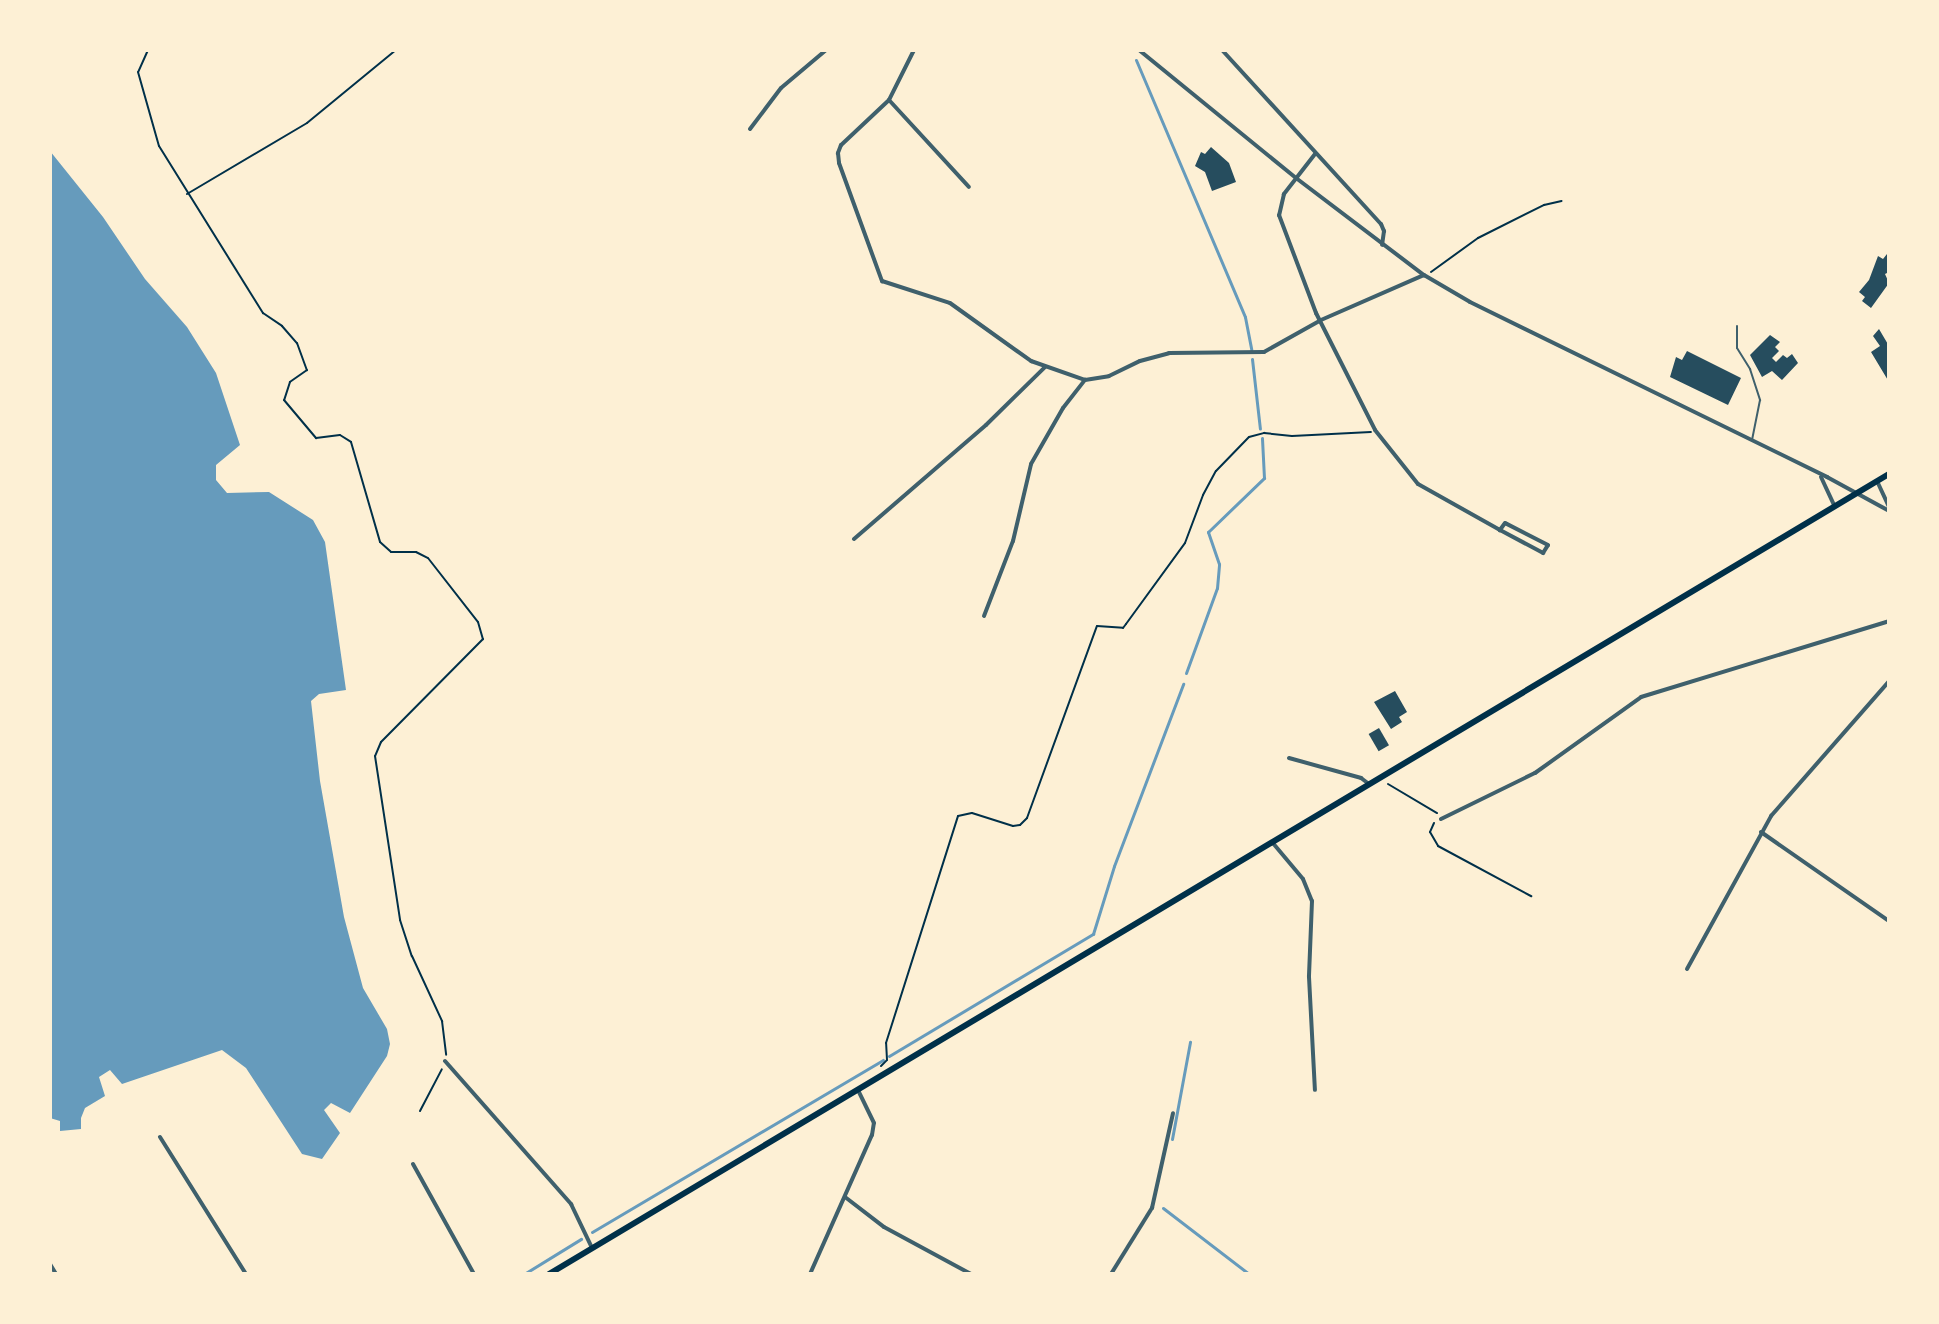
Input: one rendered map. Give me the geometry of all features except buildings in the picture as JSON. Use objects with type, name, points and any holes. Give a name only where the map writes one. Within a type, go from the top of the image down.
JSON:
[{"type":"main road","points":[[549,1274],[1889,474]]},
{"type":"street","points":[[750,129],[781,88],[826,50]]},
{"type":"street","points":[[914,50],[889,100],[841,145],[838,153],[882,281],[950,303],[1031,361],[1085,380],[1109,376],[1140,361],[1169,353],[1255,354],[1321,320],[1424,275]]},
{"type":"street","points":[[1139,50],[1296,178],[1424,275],[1549,342],[1889,509]]},
{"type":"street","points":[[1222,50],[1381,224],[1384,231],[1382,245]]},
{"type":"street","points":[[889,100],[969,187]]},
{"type":"street","points":[[1315,154],[1284,194],[1279,215],[1321,320],[1375,430],[1418,484],[1500,530],[1543,553],[1548,545],[1505,523],[1500,530]]},
{"type":"street","points":[[854,539],[986,425],[1045,367]]},
{"type":"street","points":[[984,616],[1013,541],[1031,464],[1063,408],[1085,380]]},
{"type":"street","points":[[1819,475],[1835,506]]},
{"type":"street","points":[[1877,481],[1889,509]]},
{"type":"street","points":[[1441,819],[1535,773],[1600,723],[1641,697],[1889,621]]},
{"type":"street","points":[[1687,969],[1761,832],[1889,681]]},
{"type":"street","points":[[1289,758],[1361,778],[1369,784]]},
{"type":"street","points":[[1761,832],[1889,921]]},
{"type":"street","points":[[1272,842],[1303,879],[1312,901],[1309,977],[1315,1090]]},
{"type":"street","points":[[445,1061],[571,1204],[592,1248]]},
{"type":"street","points":[[810,1274],[872,1135],[874,1123],[857,1089]]},
{"type":"street","points":[[1111,1274],[1152,1208],[1173,1113]]},
{"type":"street","points":[[160,1137],[246,1274]]},
{"type":"street","points":[[413,1164],[474,1274]]},
{"type":"street","points":[[845,1197],[884,1227],[971,1274]]},
{"type":"street","points":[[50,1264],[56,1274]]},
{"type":"lane","points":[[1737,326],[1737,348],[1750,369],[1760,400],[1752,441]]},
{"type":"path","points":[[148,50],[138,72],[154,134],[187,194],[263,313],[282,326],[297,343],[307,370],[290,382],[284,400],[316,438],[340,435],[351,442],[380,542],[391,552],[416,552],[428,558],[478,622],[483,639],[381,742],[375,756],[400,920],[412,956],[442,1021],[445,1061],[420,1111]]},
{"type":"path","points":[[187,194],[307,123],[396,50]]},
{"type":"path","points":[[1424,275],[1478,238],[1544,205],[1562,201]]},
{"type":"path","points":[[884,1074],[880,1067],[887,1060],[886,1043],[958,816],[972,813],[1013,826],[1020,825],[1027,818],[1097,626],[1123,628],[1185,543],[1203,495],[1216,471],[1249,437],[1264,433],[1352,435],[1375,430]]},
{"type":"path","points":[[1381,777],[1441,819],[1430,827],[1431,838],[1438,846],[1531,896]]},
{"type":"water","points":[[50,151],[103,217],[145,279],[187,327],[216,373],[240,445],[216,465],[216,480],[227,493],[269,492],[313,520],[325,542],[346,690],[319,694],[311,701],[320,781],[344,917],[363,988],[387,1029],[390,1044],[387,1056],[350,1113],[331,1103],[324,1110],[340,1133],[322,1159],[302,1154],[246,1068],[222,1050],[122,1084],[110,1070],[99,1077],[105,1096],[85,1108],[81,1129],[60,1131],[60,1121],[50,1118]]},
{"type":"waterway","points":[[1136,60],[1245,317],[1251,349]]},
{"type":"waterway","points":[[1252,359],[1260,429]]},
{"type":"waterway","points":[[1186,673],[1217,588],[1219,564],[1208,532],[1264,478],[1262,438]]},
{"type":"waterway","points":[[889,1056],[1093,934],[1114,866],[1183,684]]},
{"type":"waterway","points":[[1172,1139],[1190,1042]]},
{"type":"waterway","points":[[592,1232],[883,1060]]},
{"type":"waterway","points":[[1163,1208],[1249,1274]]},
{"type":"waterway","points":[[524,1274],[581,1239]]}]
